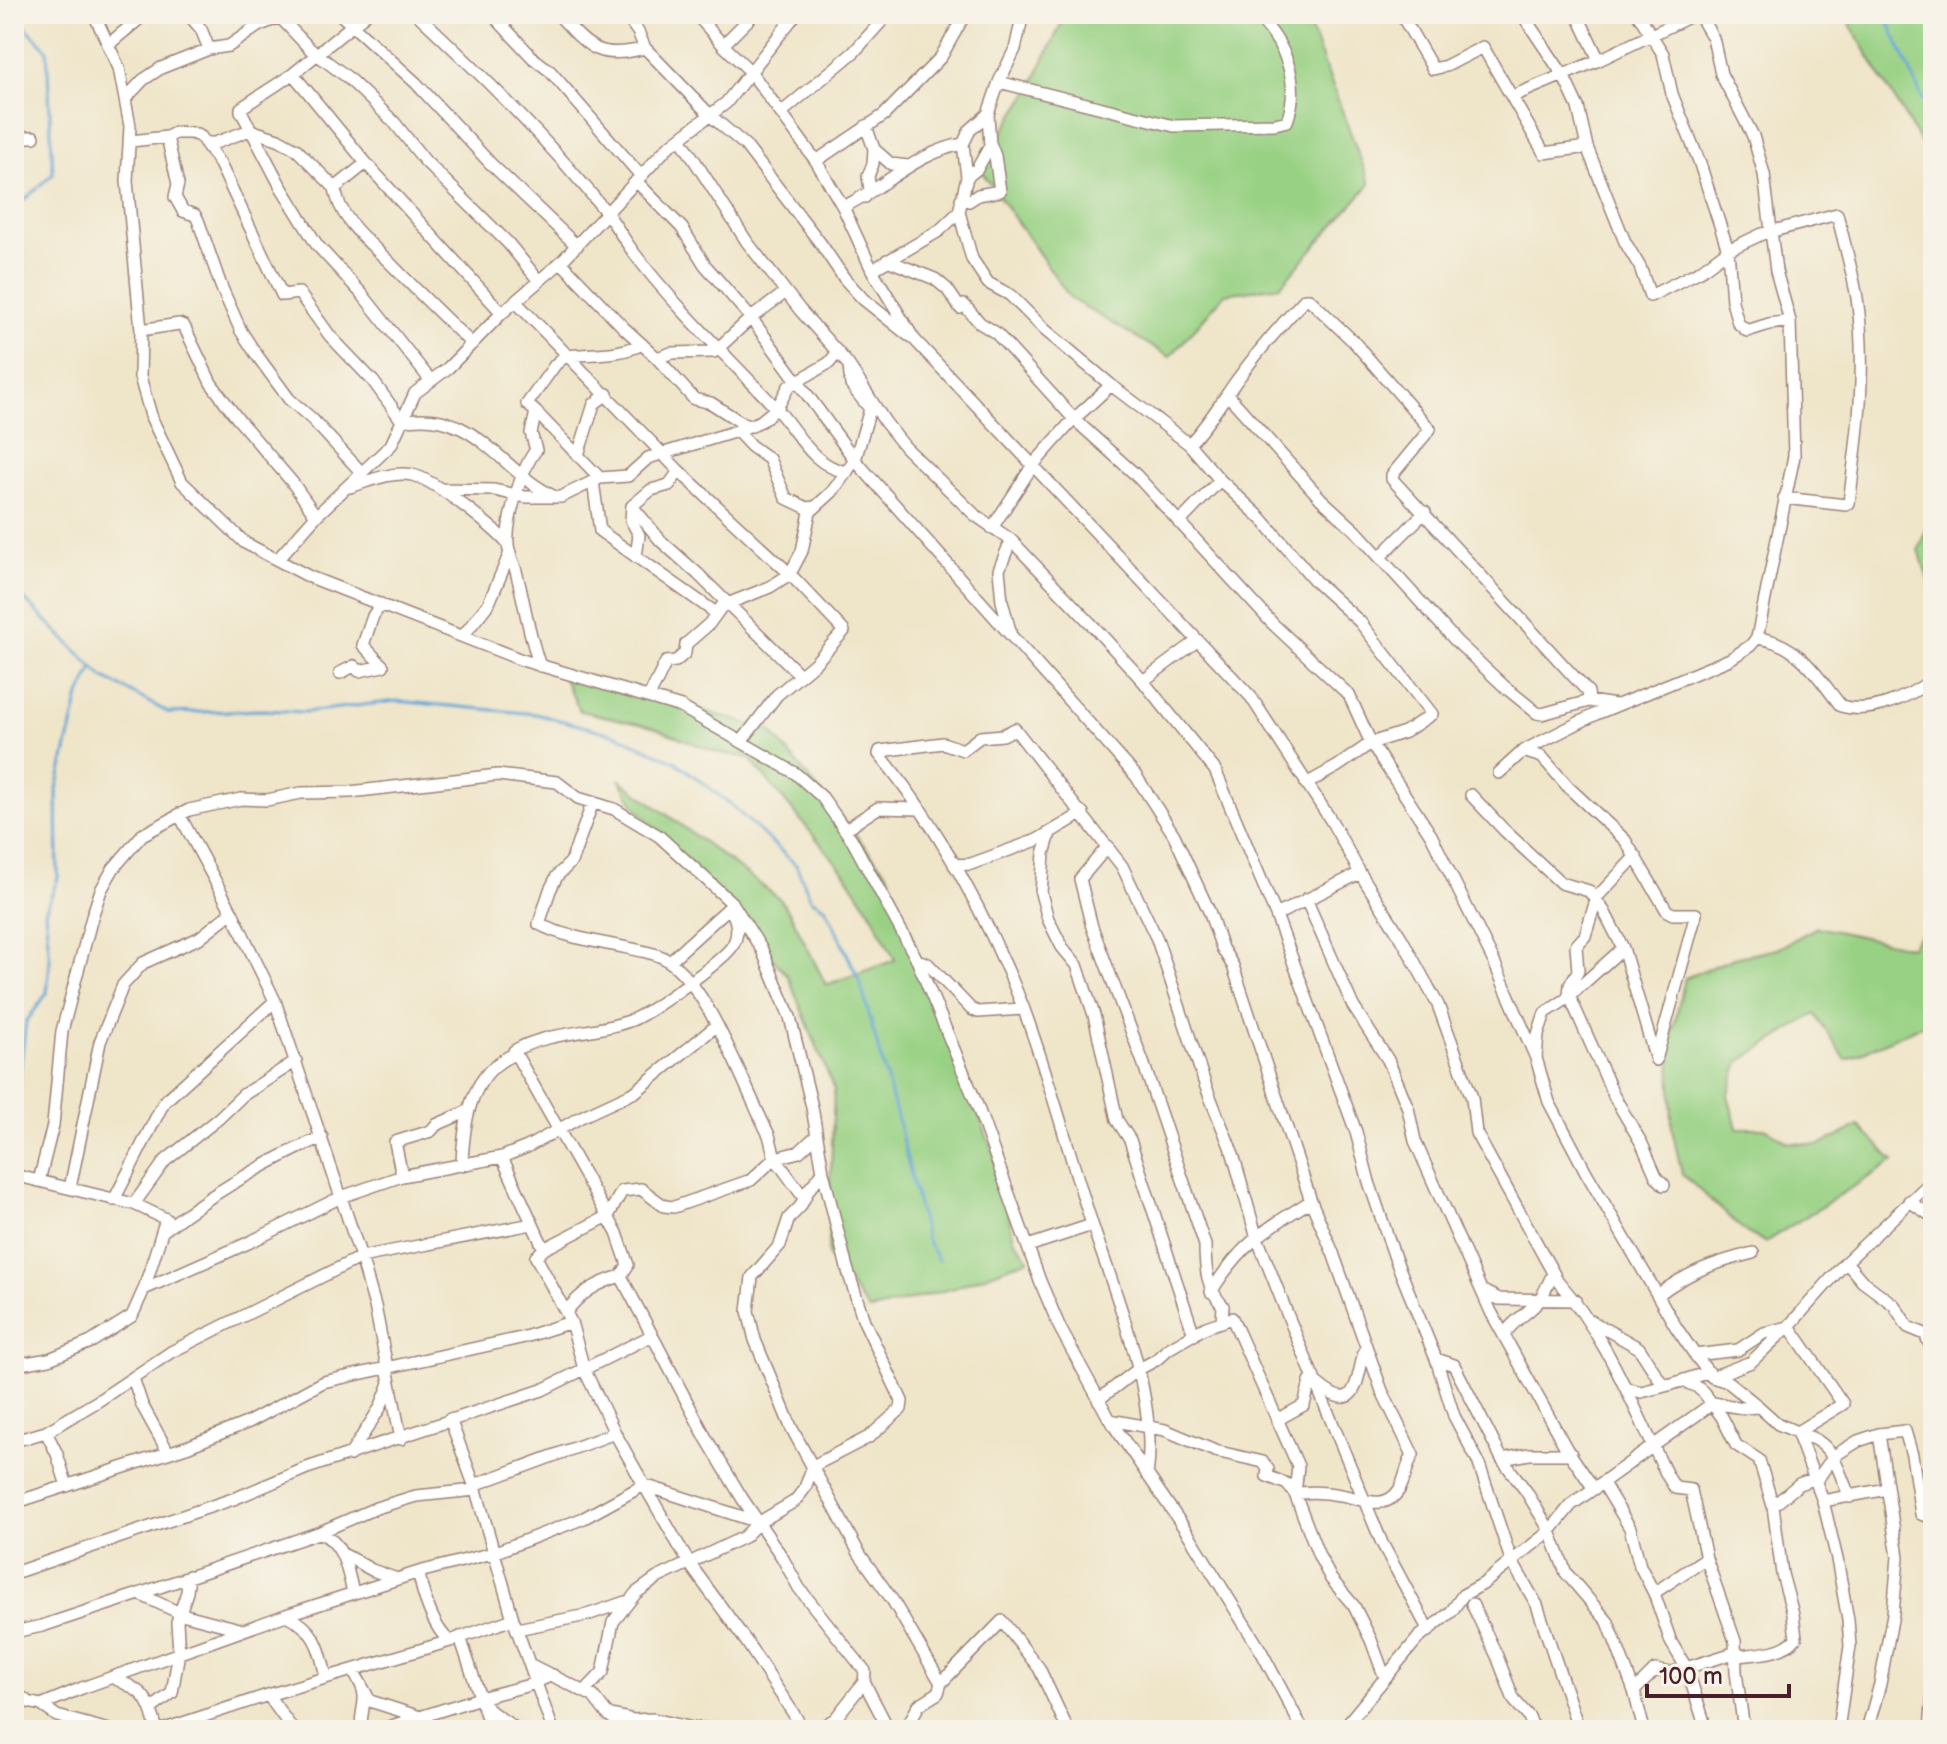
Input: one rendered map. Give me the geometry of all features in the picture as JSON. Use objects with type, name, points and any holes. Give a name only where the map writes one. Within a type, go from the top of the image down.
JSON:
[{"type":"street","points":[[94,14],[119,68],[126,98],[131,141],[127,181],[144,392],[152,419],[182,482],[245,543],[310,577],[540,666],[681,707],[795,773],[822,797],[846,829],[917,960],[977,1105],[1060,1328],[1110,1420],[1191,1538],[1261,1651],[1303,1730]]},
{"type":"street","points":[[109,44],[145,14]]},
{"type":"street","points":[[188,14],[201,29],[209,49]]},
{"type":"street","points":[[340,14],[416,83],[490,163],[577,246]]},
{"type":"street","points":[[366,14],[293,74],[241,108],[242,115],[317,245],[362,294],[431,381]]},
{"type":"street","points":[[417,14],[491,83],[606,212],[637,258],[777,408],[801,443],[831,468],[847,472]]},
{"type":"street","points":[[492,14],[533,58],[550,71],[682,228],[705,265],[751,318],[855,460],[1136,776],[1174,835],[1209,911],[1222,948],[1233,966],[1311,1201],[1333,1253],[1382,1391],[1413,1455],[1406,1466],[1399,1491],[1388,1499],[1366,1503],[1338,1494],[1311,1491],[1295,1494]]},
{"type":"street","points":[[558,14],[596,50],[621,55],[645,48]]},
{"type":"street","points":[[625,14],[645,48],[711,116],[745,145],[863,299],[914,339],[1251,697],[1332,822],[1438,1005],[1472,1098],[1476,1133],[1553,1274],[1589,1320],[1675,1488],[1691,1490],[1706,1558],[1732,1631],[1744,1730]]},
{"type":"street","points":[[696,14],[750,71],[816,161],[843,207],[872,270],[914,339]]},
{"type":"street","points":[[723,45],[754,14]]},
{"type":"street","points":[[277,560],[316,516],[391,445],[415,393],[561,262],[638,178],[680,138],[726,103],[796,14]]},
{"type":"street","points":[[781,113],[854,52],[888,14]]},
{"type":"street","points":[[816,161],[884,115],[941,57],[965,14]]},
{"type":"street","points":[[967,177],[977,169],[990,146],[988,114],[1015,49],[1023,14]]},
{"type":"street","points":[[999,82],[1174,126],[1275,124],[1287,121],[1292,95],[1289,61],[1273,33],[1255,14]]},
{"type":"street","points":[[1401,14],[1433,69],[1446,66],[1483,47],[1545,154],[1587,147]]},
{"type":"street","points":[[1522,14],[1563,75],[1578,107],[1587,147],[1650,296],[1700,271],[1728,250],[1762,234],[1837,214],[1859,319],[1860,418],[1849,503],[1784,498]]},
{"type":"street","points":[[1577,14],[1599,60]]},
{"type":"street","points":[[1638,14],[1663,54],[1672,94],[1699,161],[1728,250],[1732,301],[1738,323],[1747,331],[1790,321]]},
{"type":"street","points":[[1499,773],[1523,751],[1617,705],[1730,659],[1750,646],[1757,638],[1794,456],[1790,321],[1776,271],[1764,174],[1753,136],[1721,74],[1713,38],[1700,16],[1693,15],[1599,60],[1513,96]]},
{"type":"street","points":[[126,98],[143,80],[161,68],[209,49],[229,46],[279,16],[394,122],[425,161],[508,243],[539,281]]},
{"type":"street","points":[[293,74],[366,163],[502,313]]},
{"type":"street","points":[[988,114],[970,130],[963,144],[967,177],[960,206],[972,259],[988,283],[1010,295],[1045,330],[1111,385],[1189,444],[1220,480],[1261,518],[1316,582],[1360,622],[1432,714],[1405,732],[1371,743],[1306,784]]},
{"type":"street","points":[[866,126],[878,155],[891,164],[908,166]]},
{"type":"street","points":[[205,143],[215,143],[250,130],[287,142],[335,188],[341,209],[365,239],[472,344]]},
{"type":"street","points":[[131,141],[192,133],[205,143],[220,164],[282,295],[299,293],[330,336],[373,381],[402,421]]},
{"type":"street","points":[[14,137],[34,137]]},
{"type":"street","points":[[167,137],[178,184],[175,197],[183,211],[195,215],[198,220],[241,331],[289,399],[362,473]]},
{"type":"street","points":[[680,138],[747,242],[848,364],[905,447],[975,515],[1011,540],[1143,681],[1215,770],[1276,915],[1356,1132],[1395,1258],[1436,1359],[1454,1416],[1478,1461],[1511,1560],[1537,1605],[1579,1730]]},
{"type":"street","points":[[872,270],[939,231],[960,206],[978,195],[999,192],[995,156],[988,139]]},
{"type":"street","points":[[843,207],[865,197],[908,166],[946,147],[963,144]]},
{"type":"street","points":[[865,197],[870,190],[868,176],[874,149]]},
{"type":"street","points":[[335,188],[366,163]]},
{"type":"street","points":[[887,260],[935,279],[947,289],[960,308],[964,305],[980,323],[996,333],[1074,419],[1136,475],[1273,624],[1349,695],[1371,743],[1431,835],[1494,962],[1536,1058],[1549,1102],[1586,1172],[1695,1355],[1711,1374],[1728,1382],[1778,1424],[1808,1437],[1834,1456],[1850,1497]]},
{"type":"street","points":[[561,262],[694,399],[711,403],[739,422],[752,426]]},
{"type":"street","points":[[657,358],[671,353],[714,352],[751,318],[786,292]]},
{"type":"street","points":[[1189,444],[1204,429],[1280,326],[1305,299],[1309,299],[1354,342],[1429,426],[1430,429],[1391,477],[1588,692],[1589,701]]},
{"type":"street","points":[[516,302],[679,471],[790,574],[844,631],[815,663],[777,695],[742,741]]},
{"type":"street","points":[[141,330],[179,324],[184,326],[211,383],[316,516]]},
{"type":"street","points":[[642,344],[634,349],[605,354],[565,356],[527,404],[578,455],[596,479],[600,517],[598,529],[716,613]]},
{"type":"street","points":[[442,489],[494,490],[555,497],[568,495],[596,479],[628,476],[641,462],[752,426],[777,408],[789,386],[820,369],[838,352]]},
{"type":"street","points":[[649,697],[666,662],[676,661],[685,653],[686,644],[709,624],[727,602],[752,595],[790,574],[802,551],[810,512],[832,492],[855,460],[870,409],[851,385],[848,364]]},
{"type":"street","points":[[992,528],[1033,465],[1074,419],[1111,385]]},
{"type":"street","points":[[578,455],[594,404],[607,394]]},
{"type":"street","points":[[1227,394],[1321,499],[1380,557],[1456,641],[1537,713],[1589,701],[1617,705]]},
{"type":"street","points":[[536,412],[531,433],[536,450],[526,462],[509,521],[509,549],[540,666]]},
{"type":"street","points":[[402,421],[434,418],[467,429],[524,477],[555,497]]},
{"type":"street","points":[[737,431],[769,459],[786,498],[807,508],[815,507]]},
{"type":"street","points":[[636,557],[639,535],[631,520],[632,506],[651,490],[669,485],[679,471]]},
{"type":"street","points":[[345,488],[370,480],[410,474],[442,489],[496,531],[509,549]]},
{"type":"street","points":[[1179,523],[1220,480]]},
{"type":"street","points":[[632,506],[661,541],[800,675]]},
{"type":"street","points":[[1380,557],[1425,512]]},
{"type":"street","points":[[1010,632],[1002,601],[999,570],[1011,540]]},
{"type":"street","points":[[463,636],[489,603],[509,549]]},
{"type":"street","points":[[340,673],[354,666],[359,671],[383,666],[363,645],[373,616],[381,604]]},
{"type":"street","points":[[1757,638],[1769,639],[1804,658],[1841,706],[1847,708],[1887,703],[1918,690],[1933,679]]},
{"type":"street","points":[[1143,681],[1197,641]]},
{"type":"street","points":[[1146,1476],[1148,1426],[1137,1370],[1114,1287],[1023,1009],[954,865],[920,809],[879,754],[880,751],[943,743],[963,750],[980,737],[1003,735],[1013,728],[1122,866],[1157,939],[1206,1087],[1233,1154],[1256,1235],[1314,1380],[1382,1543],[1429,1631]]},
{"type":"street","points":[[1471,795],[1561,883],[1589,891],[1612,924],[1623,948],[1656,1060],[1696,914],[1667,911],[1625,840],[1569,788],[1542,757],[1523,751]]},
{"type":"street","points":[[39,1181],[53,1125],[62,1031],[101,890],[132,844],[157,825],[179,814],[241,799],[267,800],[301,793],[350,792],[498,775],[557,782],[578,798],[614,809],[659,836],[731,906],[762,950],[781,990],[805,1078],[815,1137],[844,1260],[864,1321],[902,1401],[901,1409],[869,1437],[813,1466],[805,1488],[795,1501],[758,1523],[744,1537],[657,1578],[628,1601],[613,1622],[603,1672],[585,1691]]},
{"type":"street","points":[[593,802],[571,862],[557,876],[539,924],[671,960],[706,1004],[769,1135],[775,1158],[804,1198]]},
{"type":"street","points":[[846,829],[878,808],[920,809]]},
{"type":"street","points":[[954,865],[971,864],[1050,833],[1083,813]]},
{"type":"street","points":[[179,814],[275,1001],[361,1257],[375,1306],[401,1439]]},
{"type":"street","points":[[1050,833],[1044,854],[1041,893],[1048,919],[1062,947],[1077,965],[1094,1015],[1117,1120],[1130,1140],[1194,1335]]},
{"type":"street","points":[[1108,846],[1081,876],[1080,885],[1092,927],[1134,1037],[1205,1245],[1205,1268],[1211,1292],[1223,1306],[1222,1321]]},
{"type":"street","points":[[1636,856],[1601,891],[1585,936],[1576,946],[1578,971],[1570,985],[1569,995],[1615,1098],[1642,1144],[1656,1176],[1664,1185]]},
{"type":"street","points":[[1276,915],[1360,873]]},
{"type":"street","points":[[1306,899],[1353,1006],[1388,1060],[1408,1108],[1415,1141],[1504,1335],[1571,1454],[1630,1528],[1640,1566],[1652,1587],[1671,1642],[1686,1667],[1703,1719],[1703,1730]]},
{"type":"street","points":[[671,960],[731,906]]},
{"type":"street","points":[[14,1503],[249,1422],[323,1382],[525,1337],[568,1317],[577,1297],[621,1276],[628,1265],[617,1233],[515,1054],[515,1049],[635,1019],[691,982],[732,947],[736,927],[731,906]]},
{"type":"street","points":[[70,1188],[100,1042],[123,985],[143,963],[199,938],[232,912]]},
{"type":"street","points":[[1536,1058],[1538,1034],[1545,1013],[1623,948]]},
{"type":"street","points":[[917,960],[928,964],[971,1009],[978,1012],[1023,1009]]},
{"type":"street","points":[[114,1200],[168,1096],[275,1001]]},
{"type":"street","points":[[144,1289],[341,1197],[402,1176],[462,1162],[502,1157],[635,1092],[716,1026]]},
{"type":"street","points":[[462,1162],[466,1112],[494,1064],[515,1054]]},
{"type":"street","points":[[134,1204],[165,1161],[243,1095],[296,1061]]},
{"type":"street","points":[[402,1176],[395,1142],[431,1131],[436,1125],[466,1112]]},
{"type":"street","points":[[163,1231],[216,1191],[322,1137]]},
{"type":"street","points":[[801,1730],[746,1641],[689,1563],[615,1433],[584,1369],[568,1317],[537,1262],[537,1253],[608,1216],[619,1195],[626,1190],[641,1189],[664,1206],[674,1207],[710,1196],[729,1185],[751,1180],[775,1158],[799,1152],[815,1137]]},
{"type":"street","points":[[502,1157],[544,1249]]},
{"type":"street","points":[[823,1172],[789,1218],[780,1245],[752,1277],[748,1311],[755,1340],[791,1427],[859,1553],[893,1601],[941,1683]]},
{"type":"street","points":[[14,1175],[134,1204],[165,1218],[144,1289],[132,1316],[91,1342],[49,1359],[14,1365]]},
{"type":"street","points":[[1626,1388],[1641,1392],[1751,1362],[1788,1327],[1846,1262],[1933,1180]]},
{"type":"street","points":[[1211,1292],[1256,1235],[1311,1201]]},
{"type":"street","points":[[1909,1201],[1932,1215]]},
{"type":"street","points":[[14,1441],[46,1432],[171,1352],[361,1257],[532,1224]]},
{"type":"street","points":[[1028,1246],[1092,1225]]},
{"type":"street","points":[[1658,1295],[1691,1273],[1753,1253]]},
{"type":"street","points":[[1846,1262],[1862,1281],[1894,1305],[1908,1327],[1925,1334],[1933,1352]]},
{"type":"street","points":[[1504,1335],[1510,1324],[1521,1319],[1539,1301],[1553,1274]]},
{"type":"street","points":[[621,1276],[706,1438],[758,1523],[799,1588],[865,1671],[864,1682],[852,1700],[835,1719],[817,1730]]},
{"type":"street","points":[[1483,1291],[1499,1299],[1575,1300]]},
{"type":"street","points":[[1098,1400],[1168,1349],[1230,1318],[1234,1320],[1298,1466],[1295,1494]]},
{"type":"street","points":[[1589,1320],[1639,1348],[1661,1382],[1669,1385]]},
{"type":"street","points":[[1695,1355],[1738,1350],[1764,1333],[1788,1327]]},
{"type":"street","points":[[1788,1327],[1843,1404],[1797,1433]]},
{"type":"street","points":[[14,1573],[236,1498],[307,1468],[542,1390],[651,1336]]},
{"type":"street","points":[[1314,1380],[1332,1396],[1348,1397],[1353,1394],[1366,1346]]},
{"type":"street","points":[[1436,1359],[1454,1365],[1502,1459],[1550,1531],[1566,1573],[1608,1622],[1634,1691],[1644,1730]]},
{"type":"street","points":[[133,1378],[142,1405],[168,1452]]},
{"type":"street","points":[[1277,1420],[1304,1405],[1310,1382],[1314,1380]]},
{"type":"street","points":[[1634,1691],[1655,1670],[1670,1673],[1737,1654],[1767,1652],[1791,1644],[1796,1638],[1791,1603],[1782,1574],[1773,1506],[1759,1460],[1736,1445],[1713,1403],[1696,1386],[1682,1381]]},
{"type":"street","points":[[350,1455],[380,1408],[390,1383]]},
{"type":"street","points":[[1342,1730],[1419,1637],[1451,1612],[1463,1595],[1483,1584],[1550,1531],[1563,1512],[1713,1403],[1759,1407]]},
{"type":"street","points":[[450,1419],[475,1487],[515,1624],[553,1730]]},
{"type":"street","points":[[1110,1420],[1165,1430],[1215,1451],[1263,1462],[1268,1469],[1267,1476],[1287,1484],[1295,1494],[1331,1579],[1354,1606],[1385,1678]]},
{"type":"street","points":[[46,1432],[67,1486]]},
{"type":"street","points":[[1773,1506],[1799,1484],[1823,1473],[1834,1456],[1858,1441],[1879,1434],[1906,1432],[1921,1514],[1933,1518]]},
{"type":"street","points":[[14,1632],[32,1629],[318,1533],[376,1508],[416,1496],[475,1487],[615,1433]]},
{"type":"street","points":[[1797,1433],[1823,1501],[1837,1559],[1849,1634],[1845,1694],[1838,1730]]},
{"type":"street","points":[[1867,1730],[1880,1684],[1893,1614],[1898,1557],[1879,1434]]},
{"type":"street","points":[[1502,1459],[1529,1454],[1571,1454]]},
{"type":"street","points":[[41,1705],[286,1615],[419,1572],[493,1553],[584,1518],[644,1485],[758,1523]]},
{"type":"street","points":[[1823,1501],[1887,1489]]},
{"type":"street","points":[[318,1533],[330,1536],[340,1552],[353,1593]]},
{"type":"street","points":[[340,1552],[372,1570],[397,1579]]},
{"type":"street","points":[[1652,1587],[1670,1583],[1706,1558]]},
{"type":"street","points":[[419,1572],[426,1601],[441,1635],[455,1639]]},
{"type":"street","points":[[151,1709],[172,1693],[179,1652],[177,1622],[182,1614],[189,1576]]},
{"type":"street","points":[[1451,1612],[1459,1612],[1472,1604],[1483,1584]]},
{"type":"street","points":[[139,1594],[182,1614],[243,1630]]},
{"type":"street","points":[[112,1677],[142,1692],[160,1730],[455,1639],[515,1624],[587,1615],[628,1601]]},
{"type":"street","points":[[1472,1604],[1514,1700],[1529,1717],[1534,1730]]},
{"type":"street","points":[[286,1615],[302,1622],[315,1639],[326,1677]]},
{"type":"street","points":[[905,1730],[919,1705],[938,1693],[941,1683],[1002,1621],[1039,1668],[1068,1730]]},
{"type":"street","points":[[455,1639],[491,1730]]},
{"type":"street","points":[[531,1665],[593,1696],[607,1714],[628,1730]]},
{"type":"street","points":[[353,1671],[370,1701],[421,1717]]},
{"type":"street","points":[[379,1730],[536,1683],[553,1675]]},
{"type":"street","points":[[864,1682],[889,1730]]},
{"type":"street","points":[[14,1688],[28,1702],[41,1705],[57,1716],[109,1730]]},
{"type":"street","points":[[362,1730],[363,1688]]},
{"type":"street","points":[[1930,1730],[1933,1692]]},
{"type":"street","points":[[268,1695],[293,1730]]},
{"type":"street","points":[[480,1698],[490,1711],[518,1730]]},
{"type":"street","points":[[607,1714],[634,1720],[653,1719],[693,1729],[729,1730]]},
{"type":"green space","points":[[1066,14],[1305,14],[1370,184],[1280,286],[1225,294],[1170,357],[1071,299],[979,168],[1029,92]]},
{"type":"green space","points":[[1844,14],[1933,14],[1933,164]]},
{"type":"green space","points":[[1933,509],[1933,597],[1919,549]]},
{"type":"green space","points":[[585,676],[770,730],[889,876],[994,1155],[1014,1239],[1029,1259],[954,1288],[869,1311],[828,1256],[834,1089],[788,976],[697,871],[638,810],[619,779],[780,899],[826,985],[895,960],[873,916],[845,873],[749,758],[716,752],[653,727],[580,711],[563,677]]},
{"type":"green space","points":[[1933,920],[1933,1020],[1846,1060],[1815,1014],[1739,1062],[1728,1096],[1737,1128],[1765,1128],[1789,1143],[1819,1145],[1859,1126],[1894,1161],[1765,1242],[1747,1233],[1682,1174],[1672,1129],[1670,1043],[1685,978],[1734,958],[1777,949],[1817,927],[1910,947]]},
{"type":"waterway","points":[[14,14],[47,50],[53,174],[14,209]]},
{"type":"waterway","points":[[1885,14],[1933,122]]},
{"type":"waterway","points":[[14,589],[103,677],[169,713],[306,712],[396,701],[536,714],[617,735],[676,762],[729,803],[796,865],[811,899],[826,908],[860,982],[926,1239],[938,1260]]},
{"type":"waterway","points":[[14,1118],[26,1022],[47,993],[50,960],[45,912],[58,878],[57,789],[78,700],[93,667]]}]
